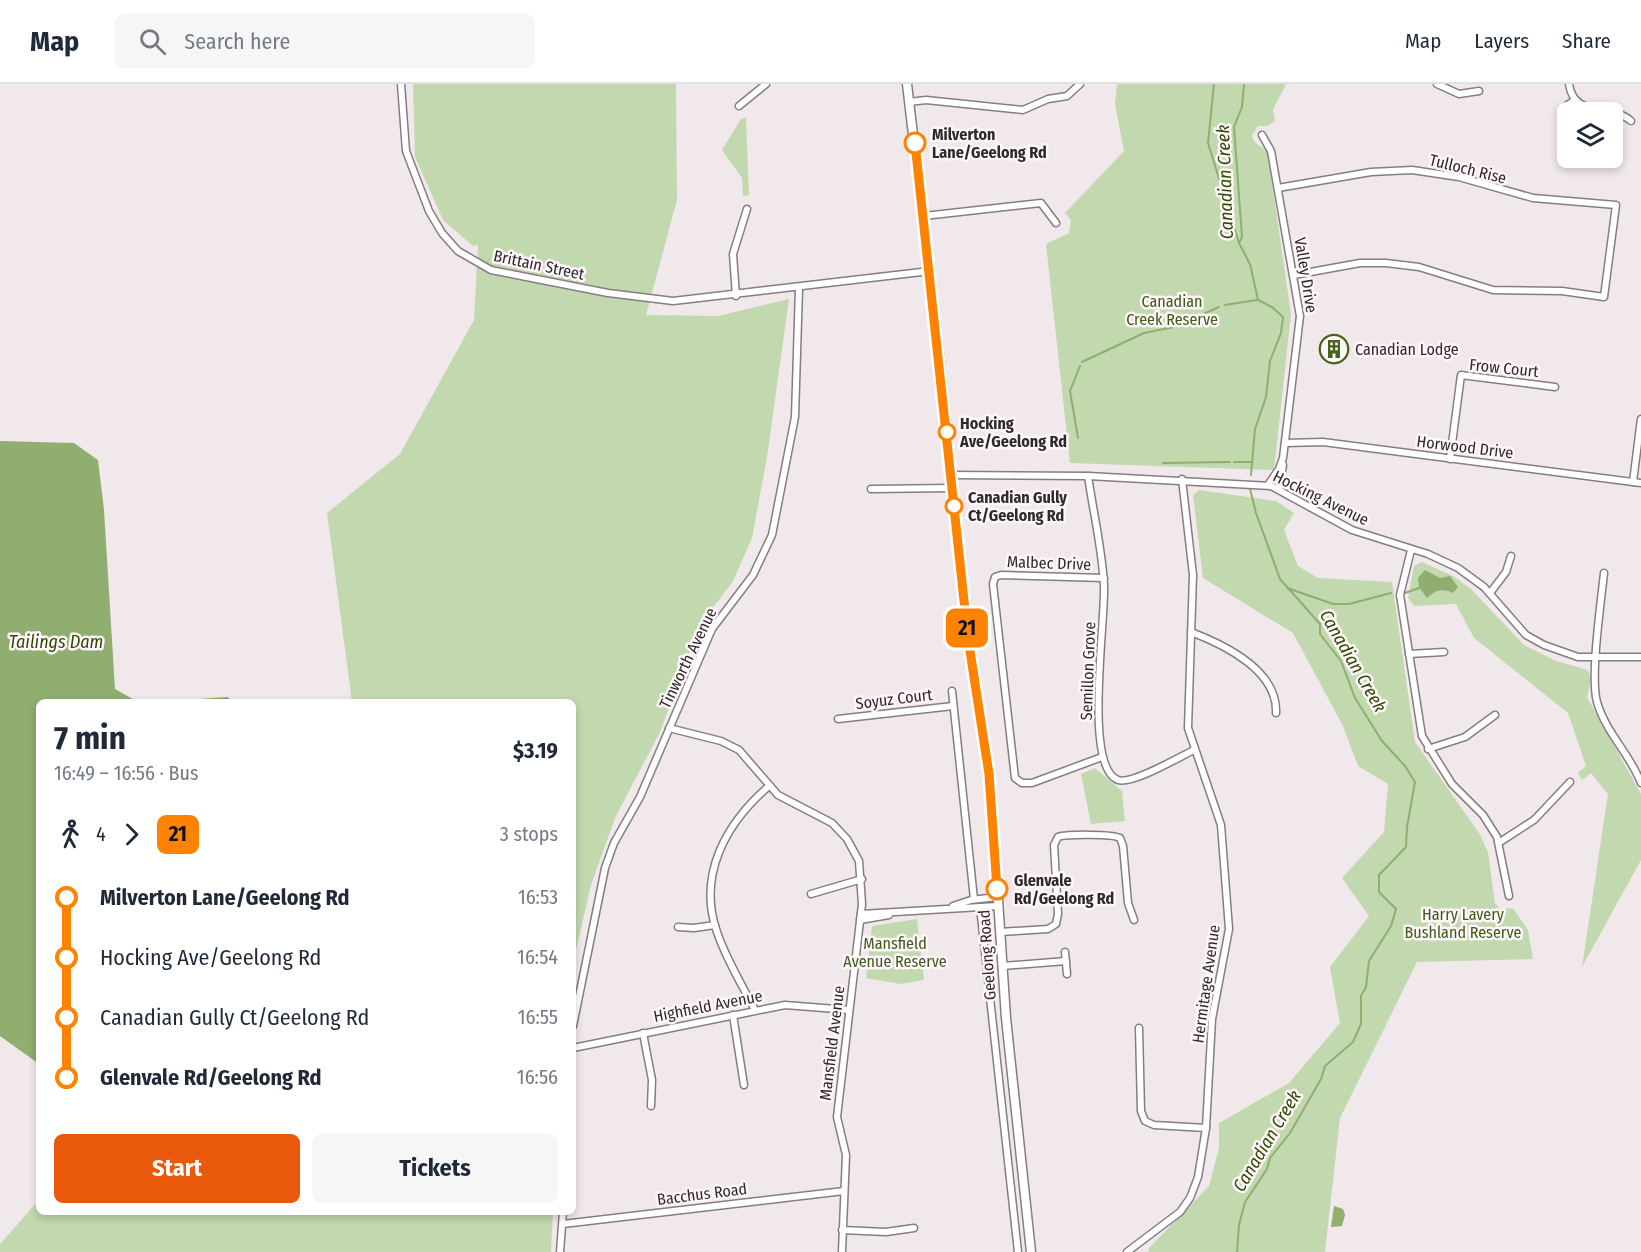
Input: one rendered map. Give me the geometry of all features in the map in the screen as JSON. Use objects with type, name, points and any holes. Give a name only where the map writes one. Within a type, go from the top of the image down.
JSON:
[{"type":"main road","name":"Geelong Road","points":[[907,84],[924,216],[968,638],[989,774],[1002,966],[1032,1252]]},
{"type":"street","name":"Brittain Street","points":[[401,84],[406,151],[418,188],[442,234],[470,260],[505,274],[646,299],[686,301],[799,288]]},
{"type":"street","points":[[739,106],[766,84]]},
{"type":"street","points":[[909,102],[926,100],[1023,110],[1046,100],[1067,96],[1080,84]]},
{"type":"street","points":[[1437,84],[1456,93],[1472,94],[1479,91]]},
{"type":"street","points":[[1569,84],[1575,100],[1585,108],[1617,113],[1631,121]]},
{"type":"street","name":"Valley Drive","points":[[1262,135],[1271,149],[1300,320],[1279,489]]},
{"type":"street","name":"Tulloch Rise","points":[[1278,188],[1371,172],[1412,170],[1459,177],[1533,198],[1616,205],[1604,297],[1562,291],[1493,290],[1419,267],[1386,262],[1354,264],[1294,275]]},
{"type":"street","points":[[924,216],[1042,203],[1056,223]]},
{"type":"street","points":[[736,296],[733,254],[747,209]]},
{"type":"street","points":[[799,288],[930,271]]},
{"type":"street","name":"Tinworth Avenue","points":[[576,1011],[605,868],[716,623],[753,575],[772,535],[795,417],[799,288]]},
{"type":"street","name":"Frow Court","points":[[1450,459],[1461,375],[1555,387]]},
{"type":"street","points":[[1633,482],[1641,419]]},
{"type":"street","name":"Horwood Drive","points":[[1285,442],[1320,442],[1641,483]]},
{"type":"street","name":"Valley Drive","points":[[1268,485],[1280,469],[1283,458]]},
{"type":"street","name":"Hocking Avenue","points":[[951,475],[1088,476],[1268,485],[1339,524],[1458,568],[1490,593],[1516,626],[1538,642],[1562,653],[1598,658],[1641,657]]},
{"type":"street","name":"Semillon Grove","points":[[1088,476],[1104,578],[1099,722],[1102,757]]},
{"type":"street","name":"Hermitage Avenue","points":[[1127,1252],[1178,1213],[1187,1203],[1200,1170],[1206,1128],[1212,1019],[1229,925],[1221,825],[1214,799],[1194,750],[1187,713],[1193,566],[1182,479]]},
{"type":"street","points":[[871,489],[952,488]]},
{"type":"street","points":[[1411,550],[1400,593],[1420,731],[1428,749],[1455,788],[1485,818],[1500,842],[1509,896]]},
{"type":"street","points":[[1490,593],[1506,572],[1511,556]]},
{"type":"street","points":[[1604,573],[1598,658],[1598,704],[1615,740],[1632,763],[1641,783]]},
{"type":"street","name":"Malbec Drive","points":[[1102,757],[1032,783],[1022,783],[1016,779],[993,586],[995,577],[1003,575],[1104,578]]},
{"type":"street","points":[[1191,632],[1206,638],[1262,672],[1275,696],[1276,713]]},
{"type":"street","points":[[1409,654],[1444,652]]},
{"type":"street","name":"Geelong Road","points":[[952,691],[1018,1252]]},
{"type":"street","name":"Soyuz Court","points":[[838,719],[953,706]]},
{"type":"street","points":[[1428,749],[1464,737],[1495,715]]},
{"type":"street","name":"Mansfield Avenue","points":[[669,728],[731,745],[747,757],[769,786],[782,797],[827,820],[842,833],[858,858],[862,879],[861,917],[837,1117],[846,1151],[842,1252]]},
{"type":"street","points":[[1102,757],[1110,775],[1125,781],[1194,750]]},
{"type":"street","points":[[1500,842],[1538,816],[1570,782]]},
{"type":"street","points":[[755,1010],[715,925],[711,886],[718,852],[736,818],[769,786]]},
{"type":"street","points":[[1000,932],[1048,929],[1056,924],[1059,914],[1054,844],[1058,837],[1066,835],[1097,837],[1114,835],[1121,839],[1128,903],[1134,920]]},
{"type":"street","points":[[812,894],[862,879]]},
{"type":"street","points":[[950,907],[975,899],[998,901]]},
{"type":"street","points":[[861,917],[950,907],[979,907],[998,901]]},
{"type":"street","points":[[678,927],[698,928],[715,925]]},
{"type":"street","points":[[1065,952],[1067,974]]},
{"type":"street","points":[[1002,966],[1066,961]]},
{"type":"street","name":"Highfield Avenue","points":[[576,1047],[791,1004],[849,1010]]},
{"type":"street","points":[[733,1015],[744,1085]]},
{"type":"street","points":[[1139,1028],[1141,1112],[1145,1121],[1154,1125],[1206,1128]]},
{"type":"street","points":[[643,1033],[652,1080],[651,1106]]},
{"type":"street","name":"Bacchus Road","points":[[563,1224],[844,1191]]},
{"type":"street","points":[[560,1252],[563,1215]]},
{"type":"street","points":[[842,1230],[886,1232],[914,1228]]},
{"type":"green space","points":[[413,84],[676,84],[677,200],[646,315],[718,316],[789,299],[767,457],[752,538],[733,581],[700,625],[660,732],[615,818],[591,885],[576,950],[576,699],[352,699],[327,513],[400,454],[474,320],[478,245],[473,246],[443,220],[415,157]]},
{"type":"green space","name":"Canadian Creek Reserve","points":[[1117,84],[1286,84],[1273,110],[1275,121],[1267,126],[1258,126],[1252,135],[1255,142],[1265,149],[1268,155],[1291,314],[1274,470],[1070,463],[1046,244],[1069,233],[1071,220],[1065,213],[1124,151],[1115,104]]},
{"type":"green space","points":[[746,118],[749,195],[743,196],[742,178],[722,150],[741,119]]},
{"type":"green space","name":"Harry Lavery Bushland Reserve","points":[[1199,490],[1276,501],[1294,513],[1284,530],[1298,566],[1318,578],[1392,582],[1415,742],[1479,833],[1488,852],[1495,903],[1500,909],[1513,908],[1528,930],[1533,959],[1417,962],[1340,1118],[1325,1252],[1149,1252],[1148,1249],[1209,1186],[1219,1148],[1219,1123],[1289,1083],[1340,1023],[1330,967],[1369,916],[1342,878],[1384,832],[1388,784],[1358,766],[1343,726],[1293,633],[1203,578],[1193,495]]},
{"type":"green space","points":[[1422,562],[1453,576],[1471,589],[1524,645],[1556,661],[1588,670],[1591,680],[1587,697],[1641,794],[1641,860],[1582,967],[1608,794],[1591,773],[1582,780],[1578,773],[1586,766],[1568,713],[1474,638],[1456,604],[1414,606],[1408,598],[1414,566]]},
{"type":"green space","points":[[1095,768],[1122,791],[1125,821],[1091,824],[1081,774]]},
{"type":"green space","name":"Mansfield Avenue Reserve","points":[[917,919],[924,980],[901,984],[866,978],[872,926]]},
{"type":"green space","points":[[36,1203],[36,1215],[553,1215],[551,1252],[0,1252],[0,1244]]},
{"type":"water","name":"Tailings Dam","points":[[0,441],[74,443],[98,460],[104,510],[115,689],[133,699],[36,699],[36,1062],[0,1036]]},
{"type":"water","points":[[1425,570],[1440,578],[1450,576],[1458,587],[1453,593],[1439,591],[1427,598],[1419,587],[1418,578]]},
{"type":"water","points":[[228,697],[230,699],[200,699]]},
{"type":"water","points":[[1334,1206],[1343,1209],[1345,1215],[1342,1226],[1331,1227]]},
{"type":"waterway","points":[[1214,84],[1208,143],[1239,243]]},
{"type":"waterway","name":"Canadian Creek","points":[[1244,84],[1242,107],[1234,127],[1242,237],[1239,243],[1250,264],[1258,300],[1272,307],[1283,317],[1281,333],[1270,361],[1266,397],[1255,429],[1251,475]]},
{"type":"waterway","points":[[1225,305],[1257,300]]},
{"type":"waterway","points":[[1082,362],[1144,333],[1174,327],[1219,307]]},
{"type":"waterway","points":[[1078,438],[1070,391],[1080,366]]},
{"type":"waterway","points":[[1163,463],[1230,462]]},
{"type":"waterway","points":[[1234,462],[1252,462]]},
{"type":"waterway","name":"Canadian Creek","points":[[1237,1252],[1239,1225],[1245,1202],[1267,1169],[1270,1158],[1290,1133],[1321,1079],[1325,1066],[1353,1042],[1361,1024],[1361,996],[1366,987],[1369,961],[1391,926],[1396,909],[1379,892],[1379,875],[1406,847],[1415,782],[1405,766],[1382,741],[1355,698],[1341,661],[1320,634],[1320,624],[1280,579],[1256,513],[1250,489]]},
{"type":"waterway","points":[[1405,593],[1422,587]]},
{"type":"waterway","points":[[1287,588],[1333,604],[1349,604],[1391,593]]},
{"type":"bus line","name":"21","points":[[915,143],[940,357],[968,638],[989,774],[997,889]]},
{"type":"place","name":"Milverton Lane/Geelong Rd","points":[[915,143]]},
{"type":"place","name":"Canadian Lodge","points":[[1334,349]]},
{"type":"place","name":"Hocking Ave/Geelong Rd","points":[[947,432]]},
{"type":"place","name":"Canadian Gully Ct/Geelong Rd","points":[[954,506]]},
{"type":"place","name":"Glenvale Rd/Geelong Rd","points":[[997,889]]}]
